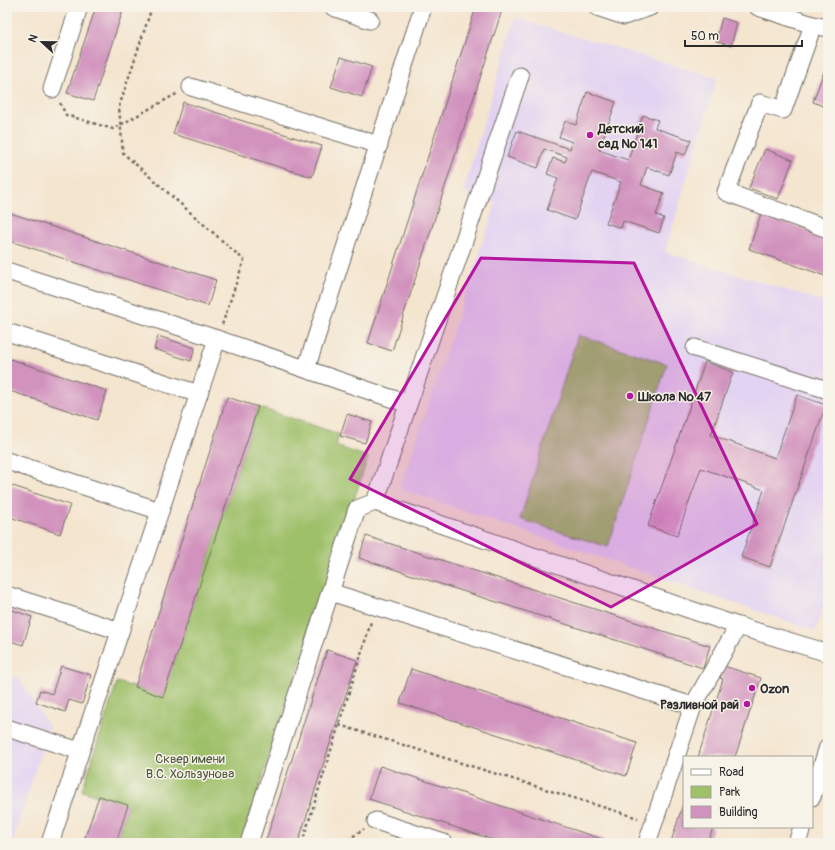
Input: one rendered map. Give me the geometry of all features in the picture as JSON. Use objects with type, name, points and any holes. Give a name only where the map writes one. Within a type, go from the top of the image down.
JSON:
[{"type":"street","points":[[52,89],[79,7]]},
{"type":"street","points":[[333,7],[370,20]]},
{"type":"street","points":[[306,369],[423,7]]},
{"type":"street","points":[[597,7],[624,16],[650,7]]},
{"type":"street","points":[[758,7],[821,27],[783,110],[760,103],[726,192],[828,229]]},
{"type":"street","points":[[375,502],[520,76]]},
{"type":"street","points":[[191,87],[379,145]]},
{"type":"street","points":[[7,271],[217,339],[408,404]]},
{"type":"street","points":[[7,332],[199,394]]},
{"type":"street","points":[[50,843],[217,339]]},
{"type":"street","points":[[695,348],[828,390]]},
{"type":"street","points":[[7,461],[160,511]]},
{"type":"street","points":[[249,843],[357,509],[375,502],[738,626],[828,653]]},
{"type":"street","points":[[330,592],[693,706]]},
{"type":"street","points":[[7,595],[120,631]]},
{"type":"street","points":[[648,843],[693,706],[738,626]]},
{"type":"street","points":[[7,728],[80,751]]},
{"type":"street","points":[[813,794],[828,747]]},
{"type":"street","points":[[376,821],[444,843]]},
{"type":"street","points":[[797,843],[802,828]]},
{"type":"path","points":[[152,7],[119,107],[123,153],[244,260],[217,339]]},
{"type":"path","points":[[52,89],[66,115],[113,129],[191,87]]},
{"type":"path","points":[[302,843],[376,606]]},
{"type":"path","points":[[339,725],[654,823]]},
{"type":"path","points":[[343,843],[376,821]]},
{"type":"highlighted area","points":[[481,258],[634,263],[757,524],[611,607],[350,479]]},
{"type":"shaded area","name":"Школа № 47","points":[[515,18],[717,78],[665,252],[828,303],[828,592],[816,631],[400,489],[496,203],[463,192]]},
{"type":"shaded area","points":[[7,674],[20,679],[49,727],[12,843],[7,843]]},
{"type":"green space","points":[[578,335],[667,364],[608,547],[520,519]]},
{"type":"green space","name":"Сквер имени В.С. Хользунова","points":[[258,407],[339,434],[336,446],[368,457],[241,843],[116,843],[128,806],[82,791],[117,682],[163,696]]},
{"type":"building","points":[[96,7],[124,7],[93,101],[67,93]]},
{"type":"building","points":[[476,7],[503,7],[392,351],[368,343]]},
{"type":"building","points":[[722,18],[737,23],[731,46],[716,41]]},
{"type":"building","points":[[341,57],[372,67],[362,97],[331,87]]},
{"type":"building","points":[[828,60],[828,108],[813,102]]},
{"type":"building","points":[[587,92],[616,102],[599,150],[628,160],[643,115],[658,120],[655,128],[691,140],[685,155],[677,152],[669,175],[647,167],[641,185],[664,193],[656,215],[664,218],[659,233],[623,221],[621,228],[606,223],[621,182],[592,172],[575,220],[547,210],[558,178],[547,174],[553,158],[565,162],[567,157],[544,149],[538,168],[507,157],[517,131],[570,149],[572,142],[559,137],[565,121],[576,125]]},
{"type":"building","points":[[183,102],[322,146],[312,177],[173,134]]},
{"type":"building","points":[[765,149],[793,160],[778,199],[749,188]]},
{"type":"building","points":[[7,212],[216,280],[208,306],[7,240]]},
{"type":"building","points":[[761,214],[828,237],[828,277],[749,249]]},
{"type":"building","points":[[158,336],[195,348],[191,361],[154,349]]},
{"type":"building","points":[[7,358],[107,391],[97,420],[7,390]]},
{"type":"building","points":[[705,362],[733,372],[711,435],[775,458],[797,395],[826,405],[770,567],[741,557],[764,490],[701,468],[677,536],[648,526]]},
{"type":"building","points":[[227,397],[258,407],[163,697],[135,687]]},
{"type":"building","points":[[347,414],[372,422],[365,443],[340,436]]},
{"type":"building","points":[[7,484],[70,505],[60,534],[7,516]]},
{"type":"building","points":[[366,536],[710,646],[703,668],[359,558]]},
{"type":"building","points":[[7,608],[32,617],[23,645],[7,640]]},
{"type":"building","points":[[327,650],[357,660],[298,843],[265,843]]},
{"type":"building","points":[[61,666],[91,675],[82,704],[69,700],[65,712],[36,702],[40,690],[52,694]]},
{"type":"building","points":[[724,666],[761,678],[735,756],[698,756],[723,679],[720,678]]},
{"type":"building","points":[[411,669],[637,743],[626,776],[400,703]]},
{"type":"building","points":[[380,766],[605,840],[604,843],[503,843],[369,799]]},
{"type":"building","points":[[99,796],[128,805],[116,843],[83,843]]},
{"type":"building","points":[[683,804],[683,828],[713,828],[708,843],[666,843],[667,841],[671,842]]},
{"type":"place","name":"Детский сад № 141","points":[[590,135]]},
{"type":"place","name":"Школа № 47","points":[[630,396]]},
{"type":"place","name":"Ozon","points":[[752,688]]},
{"type":"place","name":"Разливной рай","points":[[747,704]]}]
